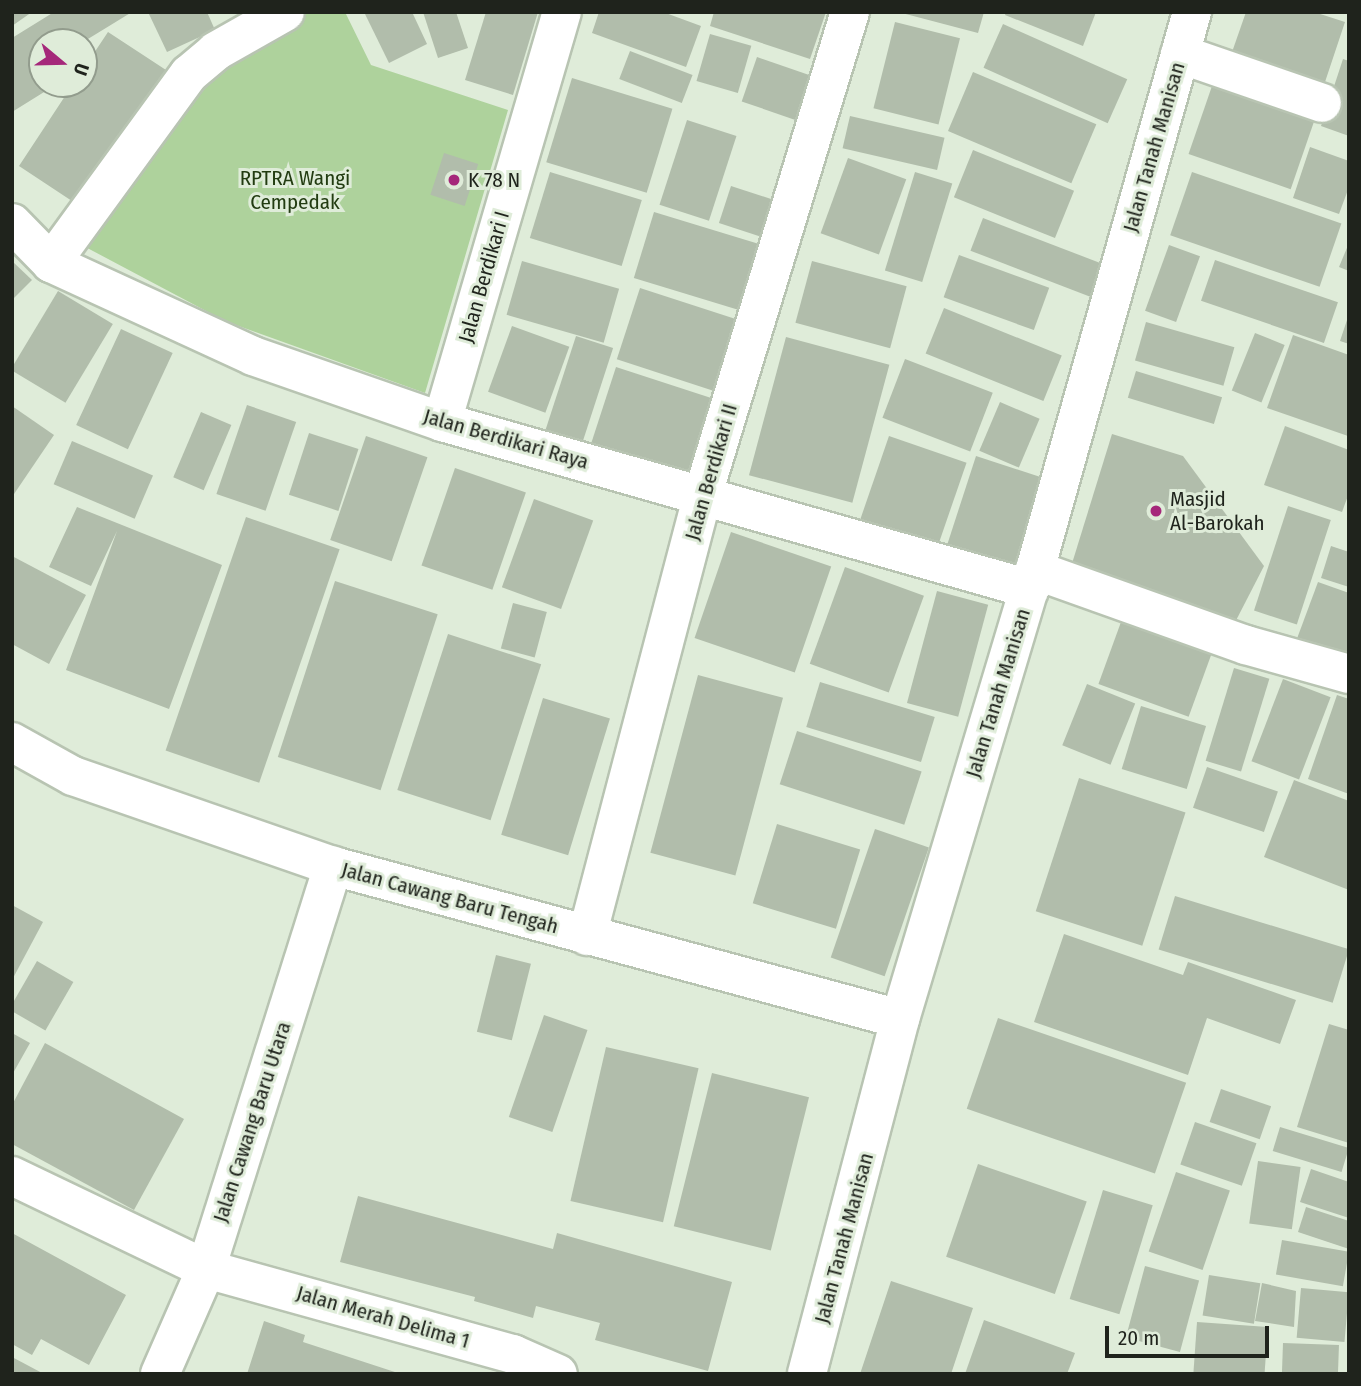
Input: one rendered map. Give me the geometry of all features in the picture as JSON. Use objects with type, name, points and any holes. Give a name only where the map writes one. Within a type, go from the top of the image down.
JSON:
[{"type":"street","points":[[51,263],[189,74],[216,51],[285,12]]},
{"type":"street","name":"Jalan Berdikari I","points":[[442,422],[562,12]]},
{"type":"street","name":"Jalan Berdikari II","points":[[587,936],[703,494],[850,12]]},
{"type":"street","name":"Jalan Tanah Manisan","points":[[807,1374],[900,1018],[1033,580],[1192,12]]},
{"type":"street","points":[[1180,54],[1322,103]]},
{"type":"street","name":"Jalan Berdikari Raya","points":[[12,223],[51,263],[253,356],[442,422],[703,494],[1033,580],[1349,674]]},
{"type":"street","name":"Jalan Cawang Baru Tengah","points":[[12,742],[73,776],[333,866],[900,1018]]},
{"type":"street","name":"Jalan Cawang Baru Utara","points":[[160,1374],[206,1269],[333,866]]},
{"type":"street","name":"Jalan Merah Delima 1","points":[[12,1176],[206,1269],[513,1354],[558,1374]]},
{"type":"green space","name":"RPTRA Wangi Cempedak","points":[[306,12],[345,12],[371,65],[508,110],[425,393],[225,321],[76,242],[197,76]]},
{"type":"building","points":[[12,12],[32,12],[12,26]]},
{"type":"building","points":[[54,12],[132,12],[98,33],[98,28],[28,28]]},
{"type":"building","points":[[148,12],[207,12],[215,30],[167,52]]},
{"type":"building","points":[[364,12],[412,12],[427,44],[389,63]]},
{"type":"building","points":[[423,12],[456,12],[468,48],[438,58]]},
{"type":"building","points":[[486,12],[538,12],[513,95],[465,80]]},
{"type":"building","points":[[599,12],[663,12],[701,26],[686,67],[592,33]]},
{"type":"building","points":[[714,12],[826,12],[810,59],[710,26]]},
{"type":"building","points":[[898,12],[984,12],[978,33]]},
{"type":"building","points":[[1006,12],[1096,12],[1083,46],[1005,15]]},
{"type":"building","points":[[1246,12],[1314,12],[1345,22],[1323,88],[1231,55]]},
{"type":"building","points":[[895,22],[960,38],[938,125],[873,108]]},
{"type":"building","points":[[1003,24],[1127,79],[1108,123],[983,68]]},
{"type":"building","points":[[28,28],[28,98],[34,98],[12,112],[12,38]]},
{"type":"building","points":[[108,32],[166,70],[78,205],[19,166],[64,98],[98,98],[98,47]]},
{"type":"building","points":[[710,34],[751,46],[738,93],[696,81]]},
{"type":"building","points":[[630,51],[693,75],[682,103],[619,79]]},
{"type":"building","points":[[757,57],[825,80],[810,125],[742,101]]},
{"type":"building","points":[[1343,59],[1349,61],[1349,136],[1321,126]]},
{"type":"building","points":[[973,72],[1096,124],[1071,183],[948,131]]},
{"type":"building","points":[[572,78],[672,109],[647,193],[546,162]]},
{"type":"building","points":[[1212,86],[1314,121],[1291,189],[1189,154]]},
{"type":"building","points":[[850,116],[945,138],[937,170],[843,148]]},
{"type":"building","points":[[687,120],[736,136],[709,221],[659,205]]},
{"type":"building","points":[[1310,147],[1349,161],[1349,187],[1339,214],[1293,198]]},
{"type":"building","points":[[973,150],[1074,191],[1055,238],[954,197]]},
{"type":"building","name":"K 78 N","points":[[444,153],[478,164],[465,206],[430,195]]},
{"type":"building","points":[[848,158],[906,179],[879,254],[821,233]]},
{"type":"building","points":[[550,172],[642,200],[622,266],[530,238]]},
{"type":"building","points":[[915,172],[952,183],[922,282],[885,270]]},
{"type":"building","points":[[1192,172],[1341,223],[1320,287],[1170,235]]},
{"type":"building","points":[[731,186],[791,205],[779,243],[719,223]]},
{"type":"building","points":[[654,212],[758,244],[738,310],[634,278]]},
{"type":"building","points":[[983,218],[1103,264],[1091,297],[970,251]]},
{"type":"building","points":[[1349,243],[1349,271],[1339,267]]},
{"type":"building","points":[[1169,245],[1200,256],[1176,322],[1145,311]]},
{"type":"building","points":[[959,255],[1049,288],[1034,330],[944,297]]},
{"type":"building","points":[[1215,260],[1338,302],[1324,343],[1201,301]]},
{"type":"building","points":[[12,261],[32,280],[12,300]]},
{"type":"building","points":[[522,261],[619,289],[604,343],[507,315]]},
{"type":"building","points":[[812,261],[907,286],[890,348],[795,323]]},
{"type":"building","points":[[640,288],[742,321],[719,392],[617,359]]},
{"type":"building","points":[[58,291],[113,324],[65,403],[12,371]]},
{"type":"building","points":[[944,308],[1062,356],[1043,401],[926,353]]},
{"type":"building","points":[[1349,314],[1349,344],[1340,341]]},
{"type":"building","points":[[1146,322],[1234,347],[1223,386],[1135,360]]},
{"type":"building","points":[[512,326],[569,347],[545,413],[488,392]]},
{"type":"building","points":[[121,329],[173,353],[128,449],[76,425]]},
{"type":"building","points":[[1255,333],[1285,345],[1261,402],[1232,390]]},
{"type":"building","points":[[1293,335],[1349,355],[1348,436],[1267,408]]},
{"type":"building","points":[[576,336],[613,348],[581,447],[544,435]]},
{"type":"building","points":[[786,337],[889,365],[852,503],[749,475]]},
{"type":"building","points":[[905,359],[993,393],[970,452],[882,418]]},
{"type":"building","points":[[616,367],[723,402],[698,479],[591,444]]},
{"type":"building","points":[[1136,371],[1222,397],[1214,424],[1128,398]]},
{"type":"building","points":[[1000,402],[1040,419],[1019,468],[979,451]]},
{"type":"building","points":[[247,405],[296,422],[266,511],[216,494]]},
{"type":"building","points":[[12,406],[54,435],[12,497]]},
{"type":"building","points":[[201,412],[231,425],[204,490],[173,477]]},
{"type":"building","points":[[1285,426],[1349,450],[1349,493],[1342,512],[1264,485]]},
{"type":"building","points":[[309,433],[358,449],[338,511],[289,495]]},
{"type":"building","name":"Masjid Al-Barokah","points":[[1112,434],[1183,456],[1264,566],[1228,636],[1070,570]]},
{"type":"building","points":[[366,436],[427,457],[392,561],[330,540]]},
{"type":"building","points":[[889,436],[967,463],[938,546],[860,519]]},
{"type":"building","points":[[72,441],[153,475],[135,519],[54,484]]},
{"type":"building","points":[[976,456],[1059,483],[1028,577],[945,550]]},
{"type":"building","points":[[455,468],[526,492],[492,590],[421,565]]},
{"type":"building","points":[[534,499],[593,521],[561,609],[502,587]]},
{"type":"building","points":[[1288,506],[1331,520],[1297,625],[1254,611]]},
{"type":"building","points":[[77,507],[222,565],[169,709],[66,670],[117,531],[91,586],[49,567]]},
{"type":"building","points":[[246,517],[340,549],[259,783],[166,751]]},
{"type":"building","points":[[731,532],[831,567],[795,672],[695,638]]},
{"type":"building","points":[[1331,546],[1349,552],[1349,587],[1321,578]]},
{"type":"building","points":[[12,556],[86,595],[49,664],[12,644]]},
{"type":"building","points":[[845,567],[924,596],[889,693],[810,664]]},
{"type":"building","points":[[335,581],[438,614],[381,790],[278,757]]},
{"type":"building","points":[[1318,582],[1349,593],[1349,663],[1295,644]]},
{"type":"building","points":[[937,591],[988,605],[958,717],[907,703]]},
{"type":"building","points":[[513,603],[547,612],[535,657],[501,648]]},
{"type":"building","points":[[1121,622],[1211,655],[1189,717],[1098,684]]},
{"type":"building","points":[[448,634],[541,664],[491,820],[397,790]]},
{"type":"building","points":[[1234,668],[1269,679],[1241,772],[1206,761]]},
{"type":"building","points":[[698,675],[783,698],[735,876],[650,853]]},
{"type":"building","points":[[1283,679],[1331,697],[1299,779],[1251,761]]},
{"type":"building","points":[[820,682],[935,717],[921,762],[806,727]]},
{"type":"building","points":[[1087,684],[1135,703],[1110,765],[1062,745]]},
{"type":"building","points":[[1337,695],[1349,699],[1349,794],[1308,779]]},
{"type":"building","points":[[543,698],[610,718],[568,855],[501,835]]},
{"type":"building","points":[[1141,706],[1206,726],[1187,789],[1122,769]]},
{"type":"building","points":[[797,731],[922,771],[904,825],[780,784]]},
{"type":"building","points":[[1207,767],[1278,791],[1264,832],[1193,808]]},
{"type":"building","points":[[1079,778],[1186,813],[1142,946],[1036,911]]},
{"type":"building","points":[[1294,780],[1349,801],[1349,890],[1264,857]]},
{"type":"building","points":[[777,824],[860,849],[836,929],[753,903]]},
{"type":"building","points":[[875,829],[929,848],[885,976],[831,958]]},
{"type":"building","points":[[1175,896],[1349,949],[1333,1003],[1159,950]]},
{"type":"building","points":[[12,905],[43,922],[12,980]]},
{"type":"building","points":[[1064,934],[1183,975],[1188,962],[1296,1000],[1280,1044],[1207,1018],[1188,1075],[1034,1022]]},
{"type":"building","points":[[496,955],[531,964],[512,1040],[477,1032]]},
{"type":"building","points":[[37,961],[73,982],[45,1030],[12,1011],[12,1004]]},
{"type":"building","points":[[544,1015],[587,1030],[552,1132],[509,1117]]},
{"type":"building","points":[[998,1018],[1186,1083],[1155,1174],[967,1109]]},
{"type":"building","points":[[1329,1024],[1349,1030],[1349,1143],[1297,1127]]},
{"type":"building","points":[[12,1033],[30,1043],[12,1075]]},
{"type":"building","points":[[45,1043],[184,1119],[134,1210],[12,1144],[12,1105]]},
{"type":"building","points":[[606,1047],[699,1068],[663,1222],[570,1201]]},
{"type":"building","points":[[712,1073],[809,1097],[771,1250],[674,1226]]},
{"type":"building","points":[[1221,1089],[1271,1106],[1260,1139],[1210,1122]]},
{"type":"building","points":[[1195,1122],[1256,1143],[1242,1186],[1180,1165]]},
{"type":"building","points":[[1280,1127],[1349,1148],[1342,1172],[1273,1151]]},
{"type":"building","points":[[1258,1161],[1301,1167],[1292,1229],[1249,1223]]},
{"type":"building","points":[[978,1164],[1087,1201],[1055,1294],[946,1257]]},
{"type":"building","points":[[1311,1169],[1349,1182],[1349,1218],[1300,1202]]},
{"type":"building","points":[[1176,1172],[1230,1191],[1203,1270],[1149,1251]]},
{"type":"building","points":[[1103,1190],[1153,1205],[1119,1314],[1070,1299]]},
{"type":"building","points":[[358,1196],[553,1249],[557,1233],[732,1282],[708,1371],[595,1340],[600,1323],[536,1306],[533,1318],[474,1301],[475,1297],[340,1262]]},
{"type":"building","points":[[1306,1207],[1349,1221],[1349,1249],[1298,1232]]},
{"type":"building","points":[[12,1233],[126,1295],[89,1365],[41,1339],[32,1355],[12,1344]]},
{"type":"building","points":[[1282,1240],[1349,1252],[1343,1286],[1276,1274]]},
{"type":"building","points":[[1145,1266],[1199,1280],[1180,1352],[1126,1337]]},
{"type":"building","points":[[1209,1275],[1260,1283],[1254,1324],[1203,1315]]},
{"type":"building","points":[[891,1281],[973,1308],[951,1374],[860,1374]]},
{"type":"building","points":[[1262,1283],[1296,1291],[1294,1327],[1255,1321]]},
{"type":"building","points":[[1301,1288],[1349,1292],[1344,1342],[1297,1338]]},
{"type":"building","points":[[984,1320],[1075,1353],[1067,1374],[965,1374]]},
{"type":"building","points":[[264,1321],[305,1335],[303,1342],[401,1374],[247,1374]]},
{"type":"building","points":[[1197,1322],[1268,1327],[1265,1374],[1193,1374]]},
{"type":"building","points":[[1283,1343],[1339,1345],[1338,1374],[1282,1374]]},
{"type":"building","points":[[12,1357],[44,1374],[12,1374]]},
{"type":"place","name":"K 78 N","points":[[454,180]]},
{"type":"place","name":"Masjid Al-Barokah","points":[[1156,511]]}]
